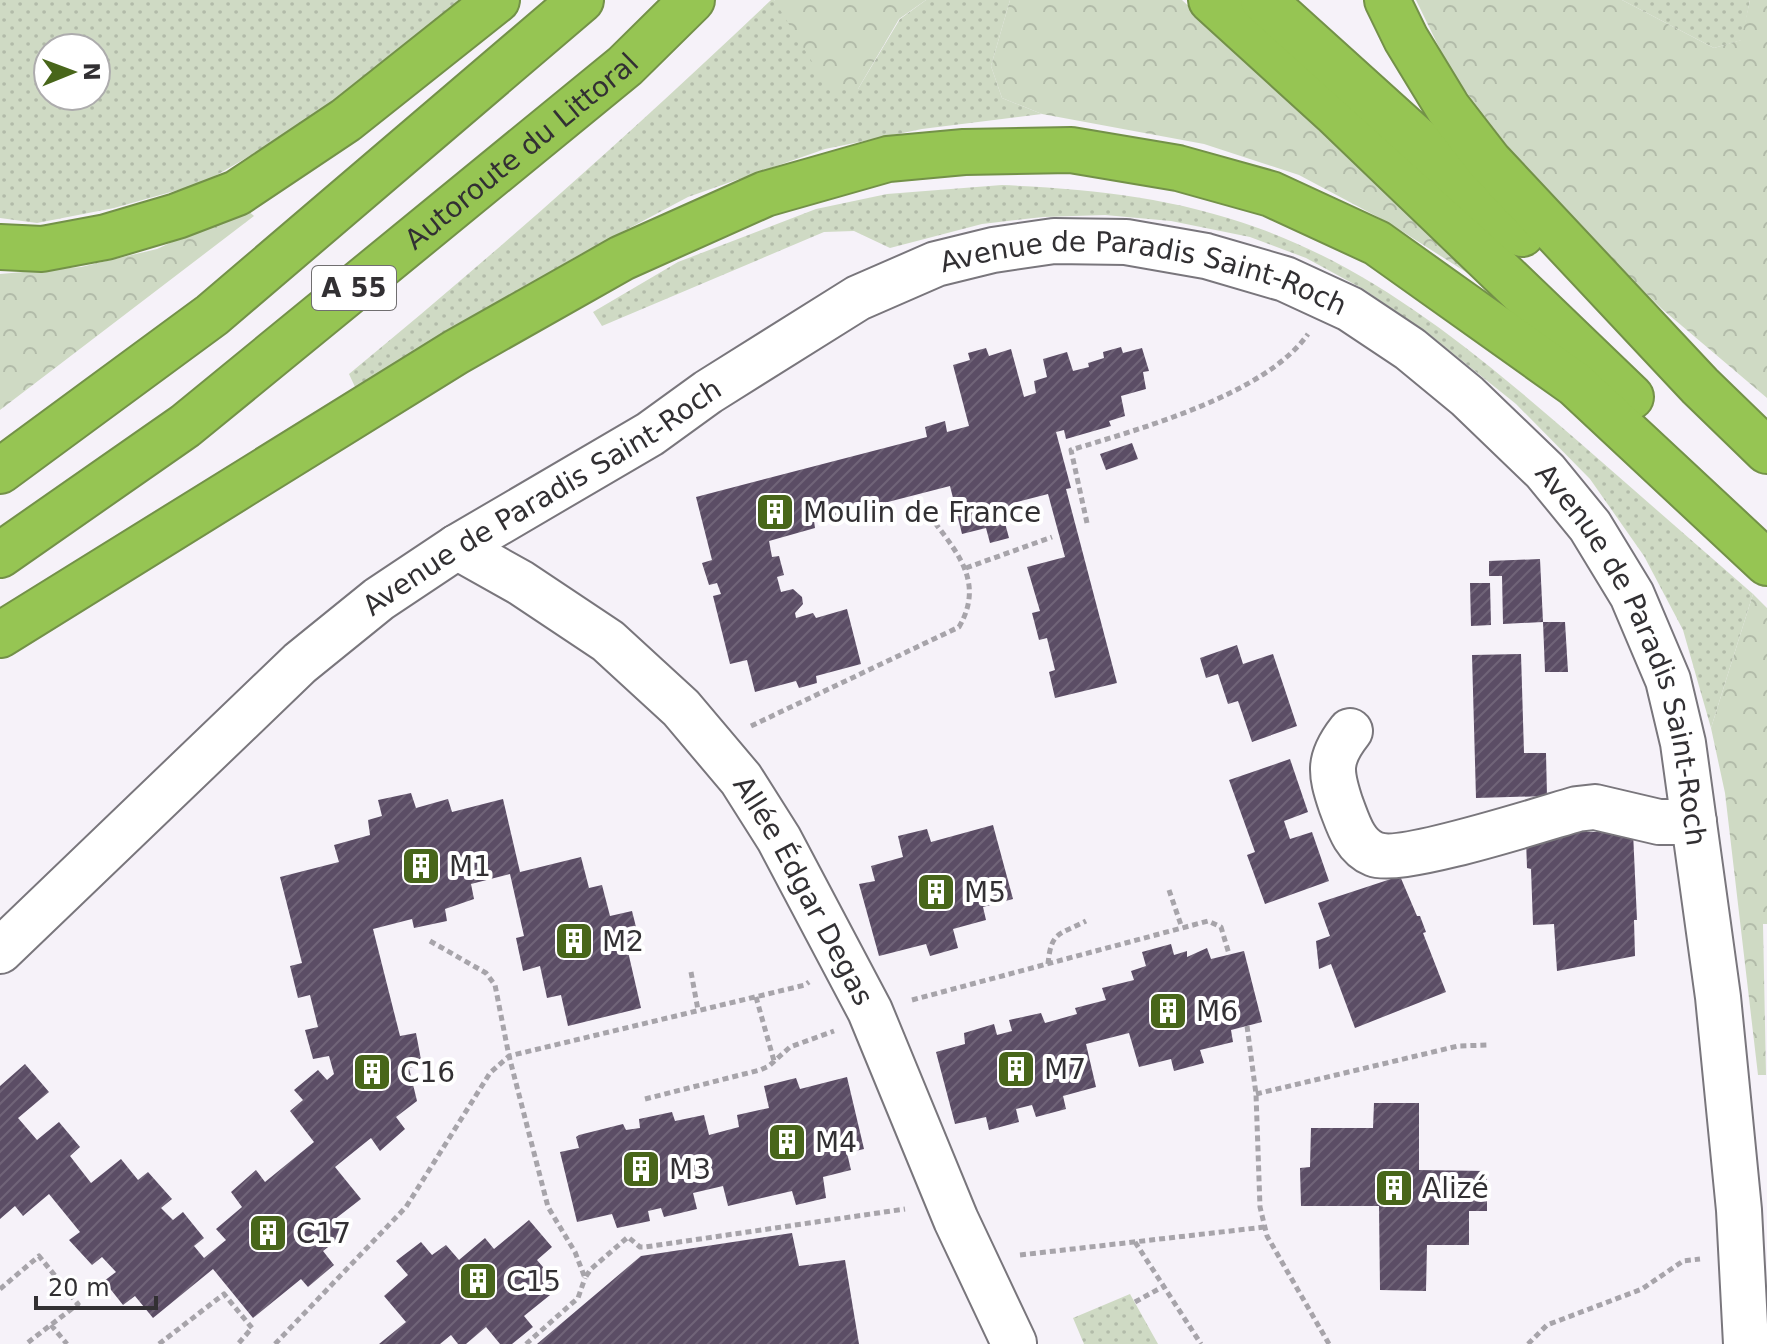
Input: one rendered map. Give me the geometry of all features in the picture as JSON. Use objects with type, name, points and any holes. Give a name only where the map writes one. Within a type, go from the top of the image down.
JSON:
[{"type":"highway","points":[[0,247],[42,249],[106,237],[177,216],[237,193],[346,120],[497,0]]},
{"type":"highway","name":"A 55","points":[[0,471],[212,315],[581,0]]},
{"type":"highway","name":"Autoroute du Littoral","points":[[0,555],[185,426],[625,66],[692,0]]},
{"type":"highway","points":[[1211,0],[1334,112],[1689,453],[1764,560]]},
{"type":"highway","points":[[1263,0],[1607,311],[1700,386]]},
{"type":"highway","points":[[1387,0],[1406,39],[1448,108],[1489,161],[1700,386],[1760,445]]},
{"type":"highway","points":[[0,635],[456,352],[622,258],[765,194],[888,159],[964,152],[1071,150],[1178,168],[1271,194],[1377,243],[1575,384],[1764,560]]},
{"type":"street","name":"Avenue de Paradis Saint-Roch","points":[[0,951],[300,663],[379,599],[457,547],[650,434],[708,392],[858,298],[936,264],[993,250],[1054,241],[1126,242],[1206,256],[1285,279],[1350,309],[1410,349],[1467,396],[1545,471],[1590,526],[1632,595],[1668,680],[1683,743],[1714,961],[1742,1260],[1746,1344]]},
{"type":"street","name":"Allée Édgar Degas","points":[[457,547],[521,583],[608,641],[681,708],[741,779],[779,839],[870,1011],[950,1205],[1014,1343]]},
{"type":"street","points":[[1350,731],[1337,747],[1332,763],[1333,782],[1349,829],[1360,845],[1375,855],[1409,855],[1586,808],[1611,810],[1659,822],[1694,822]]},
{"type":"path","points":[[1087,523],[1071,450],[1163,421],[1213,401],[1270,369],[1300,344],[1311,329],[1324,297]]},
{"type":"path","points":[[719,752],[751,726],[771,715],[959,627],[970,609],[971,589],[966,568],[922,505]]},
{"type":"path","points":[[966,568],[1052,537]]},
{"type":"path","points":[[1169,890],[1182,928]]},
{"type":"path","points":[[1048,964],[1049,944],[1053,938],[1086,921]]},
{"type":"path","points":[[910,1000],[1208,921],[1221,927],[1229,954]]},
{"type":"path","points":[[430,941],[486,973],[495,985],[509,1056],[548,1207],[575,1252],[585,1278]]},
{"type":"path","points":[[275,1344],[406,1207],[490,1073],[509,1056],[805,985],[841,959]]},
{"type":"path","points":[[691,972],[698,1010]]},
{"type":"path","points":[[756,997],[774,1061]]},
{"type":"path","points":[[1247,1026],[1256,1094],[1260,1207],[1267,1236],[1329,1344]]},
{"type":"path","points":[[645,1099],[760,1070],[790,1047],[838,1030]]},
{"type":"path","points":[[1256,1094],[1458,1046],[1490,1045]]},
{"type":"path","points":[[526,1344],[578,1298],[591,1269],[628,1237],[640,1247],[645,1247],[884,1211],[950,1205]]},
{"type":"path","points":[[975,1260],[1265,1227]]},
{"type":"path","points":[[1135,1242],[1201,1344]]},
{"type":"path","points":[[0,1289],[39,1256],[78,1304],[26,1344]]},
{"type":"path","points":[[1528,1344],[1547,1325],[1642,1289],[1683,1261],[1705,1258],[1742,1260]]},
{"type":"path","points":[[1135,1302],[1164,1286]]},
{"type":"path","points":[[159,1344],[224,1294],[252,1328],[238,1344]]},
{"type":"path","points":[[51,1325],[67,1344]]},
{"type":"green space","points":[[0,0],[462,0],[404,50],[298,128],[203,183],[114,208],[37,223],[0,218]]},
{"type":"green space","points":[[771,0],[858,89],[900,19],[926,0],[1010,0],[991,66],[1002,98],[1042,114],[922,129],[825,149],[688,197],[577,256],[356,389],[349,374],[563,191]]},
{"type":"green space","points":[[774,0],[926,0],[899,19],[858,89],[827,86]]},
{"type":"green space","points":[[1010,0],[1182,0],[1478,273],[1472,276],[1389,223],[1299,175],[1204,144],[1042,114],[1002,98],[991,66]]},
{"type":"green space","points":[[1416,0],[1622,0],[1714,48],[1741,40],[1750,0],[1767,0],[1767,398],[1662,309],[1571,220],[1509,148],[1451,72]]},
{"type":"green space","points":[[1622,0],[1750,0],[1742,40],[1714,48]]},
{"type":"green space","points":[[1002,185],[1132,196],[1195,209],[1258,228],[1346,268],[1388,293],[1467,349],[1542,410],[1753,594],[1711,728],[1683,630],[1644,556],[1590,479],[1516,404],[1430,335],[1365,290],[1306,258],[1250,237],[1171,221],[1105,215],[1043,217],[982,224],[890,248],[854,231],[824,232],[602,326],[593,312],[678,262],[816,209],[887,194]]},
{"type":"green space","points":[[245,208],[254,216],[0,410],[0,274],[81,267],[157,249]]},
{"type":"green space","points":[[1753,594],[1767,608],[1767,924],[1763,924],[1766,1075],[1758,1075],[1725,793],[1711,728]]},
{"type":"green space","points":[[1130,1294],[1158,1344],[1084,1344],[1073,1318]]},
{"type":"building","name":"Moulin de France","points":[[1121,347],[1123,353],[1142,348],[1149,371],[1143,372],[1146,389],[1121,396],[1125,416],[1109,421],[1111,426],[1066,439],[1064,430],[1056,432],[1071,488],[1066,489],[1117,683],[1055,698],[1049,672],[1055,670],[1047,638],[1039,640],[1032,613],[1040,611],[1027,567],[1065,557],[1048,494],[1013,503],[1017,520],[1005,523],[1009,538],[990,543],[986,528],[962,534],[950,486],[814,521],[815,528],[769,541],[772,557],[779,556],[784,575],[777,577],[781,592],[793,589],[802,597],[803,604],[795,613],[796,618],[813,613],[816,618],[847,609],[861,664],[816,676],[817,683],[799,688],[796,681],[755,692],[747,660],[730,664],[713,596],[721,594],[717,583],[709,585],[702,563],[712,560],[696,497],[927,437],[925,427],[945,421],[947,432],[969,426],[953,365],[970,360],[968,353],[986,348],[989,356],[1011,349],[1024,397],[1036,393],[1034,381],[1047,377],[1043,359],[1067,352],[1073,371],[1089,367],[1088,363],[1104,358],[1103,352]]},
{"type":"building","points":[[1132,443],[1138,459],[1106,470],[1100,454]]},
{"type":"building","points":[[1540,559],[1543,622],[1503,624],[1502,576],[1489,576],[1489,561]]},
{"type":"building","points":[[1470,583],[1490,583],[1491,625],[1471,626]]},
{"type":"building","points":[[1543,622],[1565,622],[1568,672],[1545,672]]},
{"type":"building","points":[[1237,645],[1243,664],[1273,654],[1297,726],[1252,742],[1238,701],[1228,704],[1218,674],[1206,678],[1200,658]]},
{"type":"building","points":[[1521,654],[1524,753],[1546,753],[1547,796],[1476,798],[1472,655]]},
{"type":"building","points":[[1290,759],[1308,812],[1284,821],[1290,839],[1312,832],[1329,881],[1265,904],[1247,855],[1255,852],[1229,780]]},
{"type":"building","points":[[411,793],[416,808],[448,799],[452,812],[503,799],[520,872],[581,857],[589,888],[602,885],[610,916],[632,911],[639,939],[626,943],[641,1008],[568,1026],[561,995],[547,998],[540,966],[523,971],[516,938],[524,936],[510,874],[471,884],[474,899],[445,909],[447,921],[414,928],[412,919],[373,929],[400,1036],[416,1033],[422,1065],[409,1068],[417,1101],[396,1117],[405,1129],[380,1151],[371,1138],[335,1167],[361,1199],[335,1219],[346,1233],[323,1251],[334,1265],[308,1287],[301,1279],[253,1318],[213,1269],[153,1318],[135,1296],[123,1305],[104,1281],[116,1272],[102,1257],[92,1265],[69,1240],[80,1232],[49,1194],[23,1216],[15,1206],[0,1219],[0,1086],[25,1064],[49,1092],[18,1118],[37,1140],[59,1122],[80,1147],[70,1156],[91,1183],[121,1159],[138,1180],[148,1172],[172,1199],[161,1208],[173,1220],[183,1212],[204,1238],[194,1246],[204,1258],[226,1240],[216,1229],[242,1207],[231,1192],[256,1170],[265,1182],[314,1142],[290,1111],[303,1100],[294,1090],[318,1070],[327,1080],[334,1074],[329,1056],[313,1059],[305,1030],[318,1027],[310,995],[298,998],[290,966],[302,963],[280,877],[339,862],[334,845],[370,835],[368,820],[382,816],[378,800]]},
{"type":"building","name":"M5","points":[[993,825],[1013,899],[983,907],[986,920],[953,929],[958,948],[930,956],[926,944],[879,956],[859,884],[875,881],[871,866],[903,857],[898,836],[927,829],[931,842]]},
{"type":"building","points":[[1574,832],[1633,832],[1637,920],[1634,920],[1635,956],[1557,971],[1554,924],[1533,925],[1531,869],[1527,868],[1526,840]]},
{"type":"building","points":[[1400,876],[1417,916],[1420,916],[1426,932],[1423,933],[1446,992],[1355,1028],[1331,964],[1319,969],[1316,941],[1330,936],[1318,903]]},
{"type":"building","points":[[1171,944],[1174,955],[1187,951],[1187,957],[1207,948],[1211,959],[1244,951],[1262,1022],[1231,1030],[1233,1042],[1200,1050],[1204,1063],[1174,1071],[1171,1059],[1139,1067],[1129,1033],[1086,1044],[1096,1087],[1063,1096],[1066,1109],[1036,1117],[1032,1105],[1016,1109],[1019,1122],[989,1130],[986,1117],[955,1124],[936,1052],[965,1044],[964,1033],[994,1024],[997,1035],[1012,1031],[1009,1020],[1041,1013],[1045,1023],[1077,1014],[1075,1008],[1106,1000],[1102,988],[1134,980],[1131,971],[1146,966],[1142,952]]},
{"type":"building","points":[[847,1077],[864,1149],[847,1153],[851,1170],[823,1177],[826,1198],[796,1205],[792,1191],[728,1206],[723,1186],[693,1193],[697,1209],[664,1217],[661,1208],[648,1211],[650,1221],[617,1228],[612,1214],[577,1222],[560,1152],[579,1148],[576,1137],[579,1135],[623,1124],[626,1130],[640,1128],[639,1119],[672,1112],[675,1121],[704,1115],[709,1135],[739,1127],[737,1115],[769,1108],[764,1086],[796,1078],[800,1089]]},
{"type":"building","name":"Alizé","points":[[1374,1103],[1419,1103],[1419,1170],[1487,1171],[1487,1211],[1469,1211],[1469,1245],[1427,1245],[1426,1291],[1380,1290],[1379,1206],[1301,1206],[1300,1168],[1310,1167],[1311,1128],[1373,1128]]},
{"type":"building","name":"C15","points":[[529,1220],[552,1247],[537,1260],[560,1287],[524,1316],[533,1327],[512,1344],[500,1344],[486,1327],[466,1344],[458,1344],[451,1335],[440,1344],[379,1344],[406,1322],[384,1296],[408,1275],[396,1261],[421,1242],[432,1255],[446,1245],[459,1260],[485,1238],[494,1249]]},
{"type":"building","points":[[792,1233],[799,1266],[845,1260],[859,1344],[537,1344],[641,1256]]},
{"type":"place","name":"Moulin de France","points":[[775,512]]},
{"type":"place","name":"M1","points":[[421,866]]},
{"type":"place","name":"M5","points":[[936,892]]},
{"type":"place","name":"M2","points":[[574,941]]},
{"type":"place","name":"M6","points":[[1168,1011]]},
{"type":"place","name":"M7","points":[[1016,1069]]},
{"type":"place","name":"C16","points":[[372,1072]]},
{"type":"place","name":"M4","points":[[787,1142]]},
{"type":"place","name":"M3","points":[[641,1169]]},
{"type":"place","name":"Alizé","points":[[1394,1188]]},
{"type":"place","name":"C17","points":[[268,1233]]},
{"type":"place","name":"C15","points":[[478,1281]]}]
